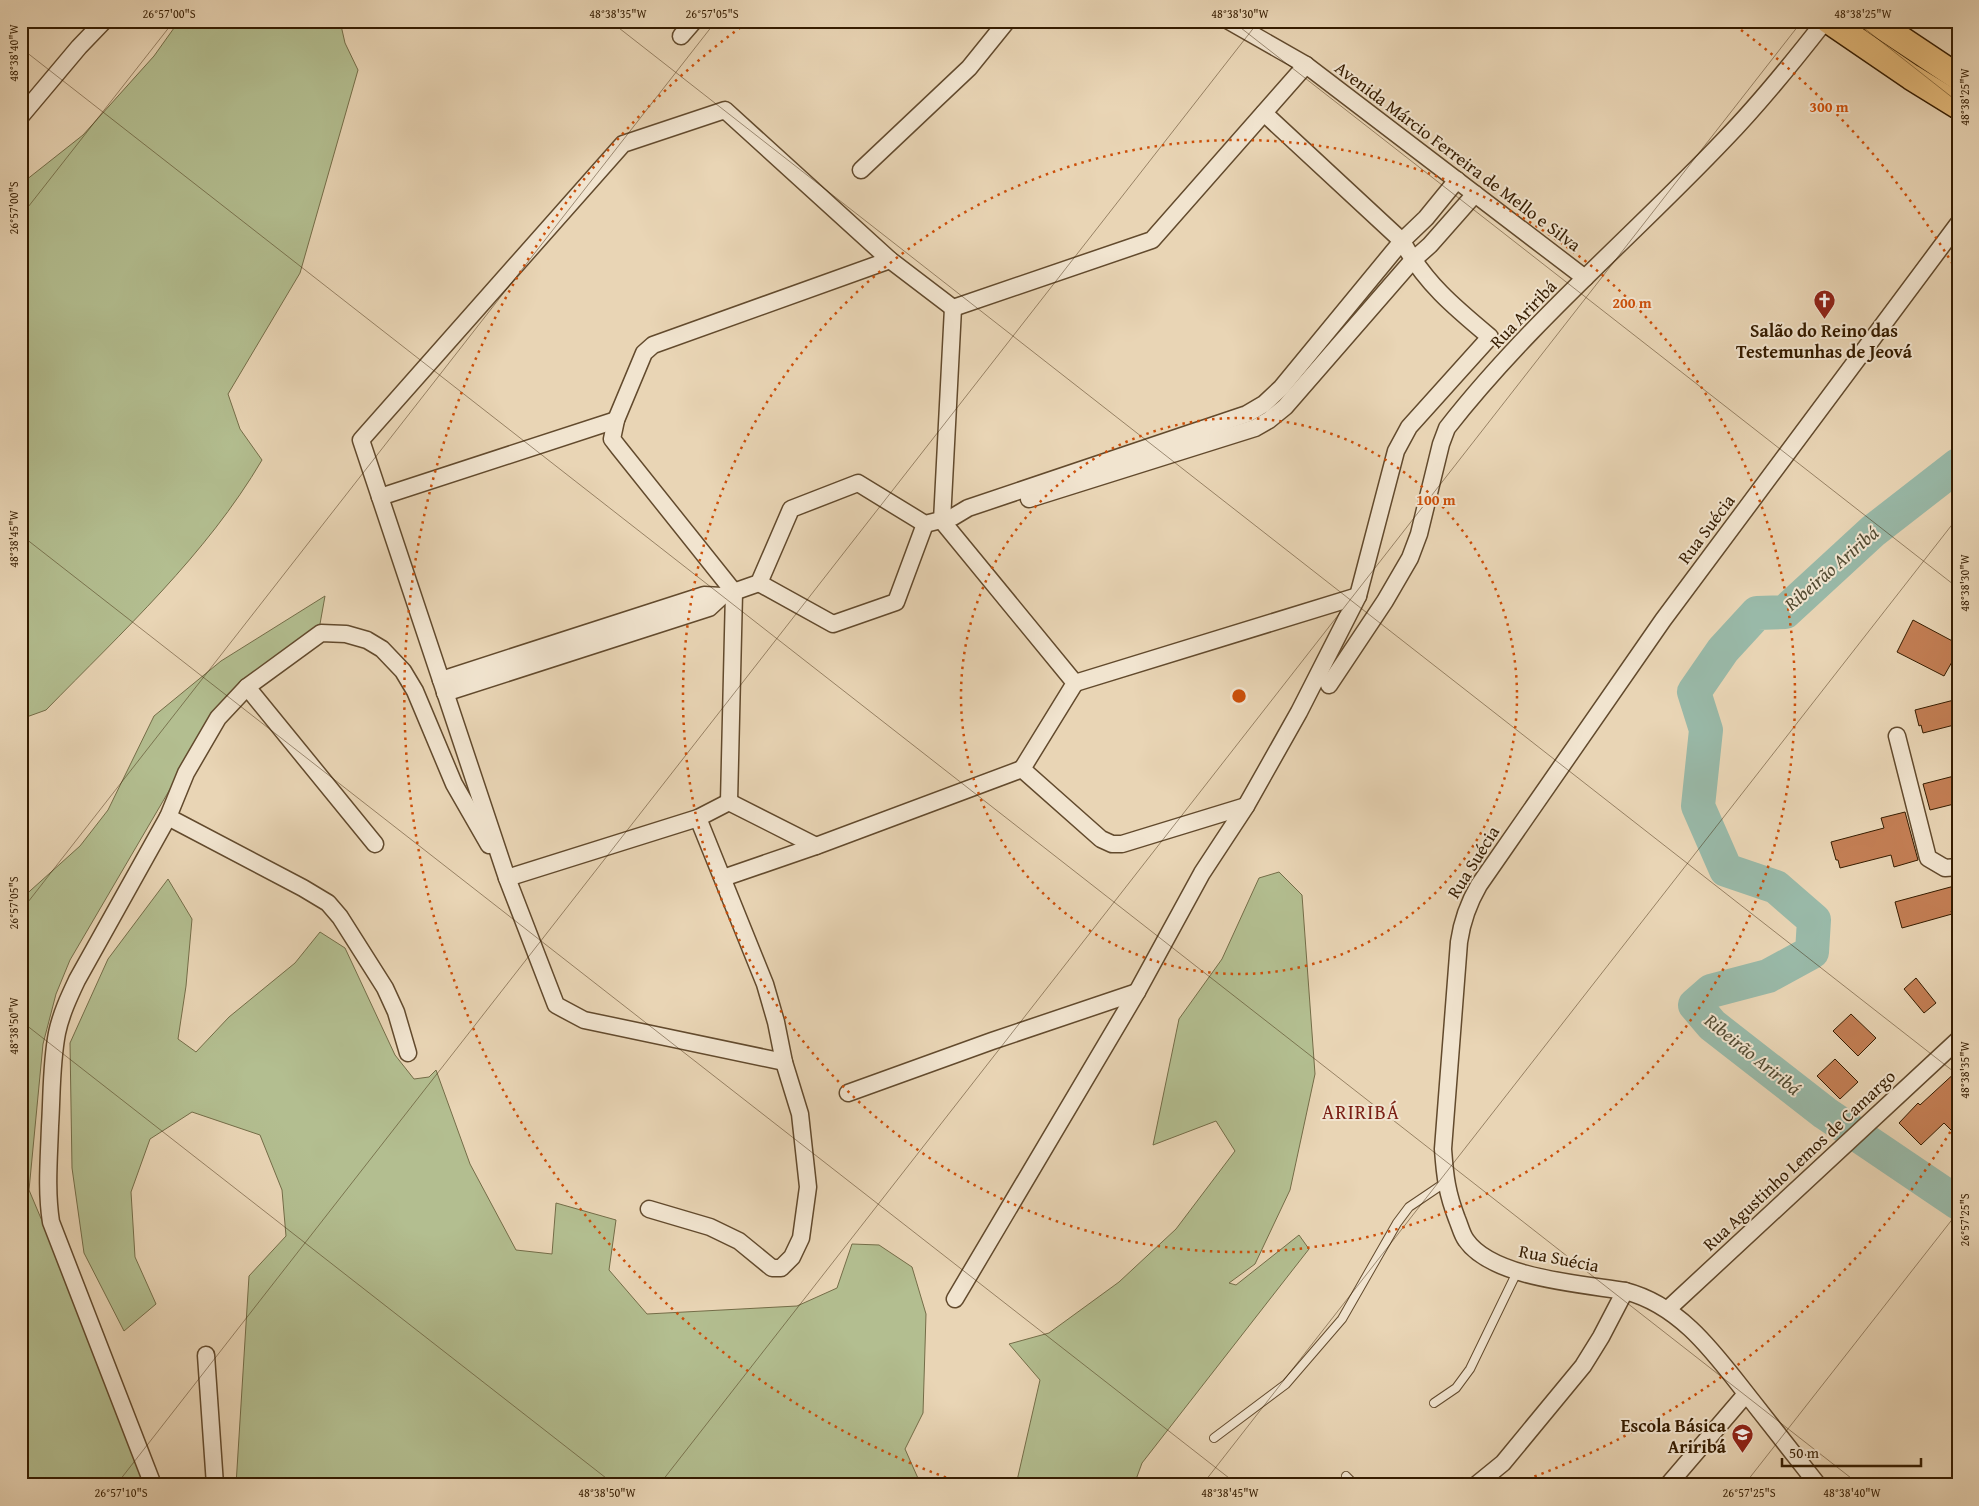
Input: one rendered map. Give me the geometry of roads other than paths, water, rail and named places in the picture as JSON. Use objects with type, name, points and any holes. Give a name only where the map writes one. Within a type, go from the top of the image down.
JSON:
[{"type":"main road","points":[[1827,21],[1910,77],[1958,106]]},
{"type":"main road","points":[[1874,21],[1958,77]]},
{"type":"street","points":[[681,36],[694,21]]},
{"type":"street","points":[[861,170],[969,68],[1007,21]]},
{"type":"street","name":"Avenida Márcio Ferreira de Mello e Silva","points":[[1229,21],[1306,65],[1585,278]]},
{"type":"street","name":"Rua Ariribá","points":[[1329,685],[1385,600],[1410,558],[1419,534],[1441,444],[1447,428],[1526,338],[1725,139],[1764,97],[1827,21]]},
{"type":"street","points":[[21,116],[72,54],[102,22]]},
{"type":"street","points":[[953,308],[1152,240],[1306,65]]},
{"type":"street","points":[[784,1062],[584,1020],[556,1005],[505,872],[361,440],[623,144],[725,110],[890,260],[953,308]]},
{"type":"street","points":[[955,1299],[1137,992],[1202,873],[1246,806],[1299,712],[1358,596],[1396,451],[1409,427],[1490,337],[1442,297],[1412,261],[1402,241],[1264,113]]},
{"type":"street","points":[[947,519],[968,508],[1247,414],[1264,404],[1281,388],[1402,241],[1426,218],[1457,180]]},
{"type":"street","points":[[443,686],[704,595],[728,594],[759,583],[790,509],[858,484],[925,524],[947,519],[971,518],[1255,428],[1285,407],[1412,261],[1430,245],[1474,194]]},
{"type":"street","name":"Rua Suécia","points":[[1818,1485],[1705,1343],[1668,1309],[1641,1295],[1625,1291],[1517,1272],[1486,1258],[1465,1240],[1449,1198],[1443,1149],[1459,942],[1467,905],[1478,885],[1663,620],[1958,224]]},
{"type":"street","points":[[1430,245],[1433,277],[1442,297]]},
{"type":"street","points":[[729,802],[728,594],[612,439],[616,420],[644,353],[653,345],[890,260]]},
{"type":"street","points":[[953,308],[947,519],[1075,683]]},
{"type":"street","points":[[380,497],[616,420]]},
{"type":"street","points":[[759,583],[833,624],[896,602],[925,524]]},
{"type":"street","points":[[723,878],[816,846],[1022,769],[1075,683],[1358,596]]},
{"type":"street","points":[[153,1485],[51,1222],[48,1176],[53,1055],[57,1031],[66,1003],[168,818],[186,773],[218,718],[247,687],[320,633],[346,634],[367,640],[382,649],[403,671],[415,690],[454,784],[505,872]]},
{"type":"street","points":[[247,687],[375,844]]},
{"type":"street","points":[[1897,736],[1928,858],[1945,868],[1958,867]]},
{"type":"street","points":[[1022,769],[1101,839],[1112,844],[1122,844],[1246,806]]},
{"type":"street","points":[[505,872],[698,818],[729,802]]},
{"type":"street","points":[[729,802],[816,846]]},
{"type":"street","points":[[168,818],[304,888],[328,903],[340,917],[385,988],[396,1012],[408,1053]]},
{"type":"street","points":[[649,1209],[710,1227],[739,1241],[772,1268],[781,1268],[792,1257],[802,1238],[808,1187],[800,1114],[784,1062],[776,1022],[765,984],[698,818]]},
{"type":"street","points":[[848,1093],[992,1041],[1137,992]]},
{"type":"street","name":"Rua Agustinho Lemos de Camargo","points":[[1668,1309],[1958,1040]]},
{"type":"street","points":[[1476,1485],[1503,1463],[1524,1435],[1583,1366],[1601,1337],[1625,1291]]},
{"type":"street","points":[[206,1356],[215,1485]]},
{"type":"street","points":[[1668,1485],[1746,1394]]},
{"type":"lane","points":[[1214,1438],[1286,1384],[1342,1319],[1397,1223],[1409,1207],[1446,1182]]},
{"type":"lane","points":[[1434,1404],[1456,1388],[1470,1369],[1517,1272]]},
{"type":"lane","points":[[1346,1476],[1355,1485]]},
{"type":"waterway","name":"Ribeirão Ariribá","points":[[1958,465],[1873,531],[1785,612],[1757,613],[1723,650],[1694,692],[1706,730],[1698,806],[1726,870],[1776,887],[1814,920],[1812,952],[1768,976],[1711,991],[1695,1005],[1712,1025],[1825,1113],[1958,1203]]},
{"type":"place","name":"Salão do Reino das Testemunhas de Jeová","points":[[1824,319]]},
{"type":"place","name":"Escola Básica Ariribá","points":[[1742,1454]]},
{"type":"district","name":"ARIRIBÁ","points":[[1361,1111]]}]
